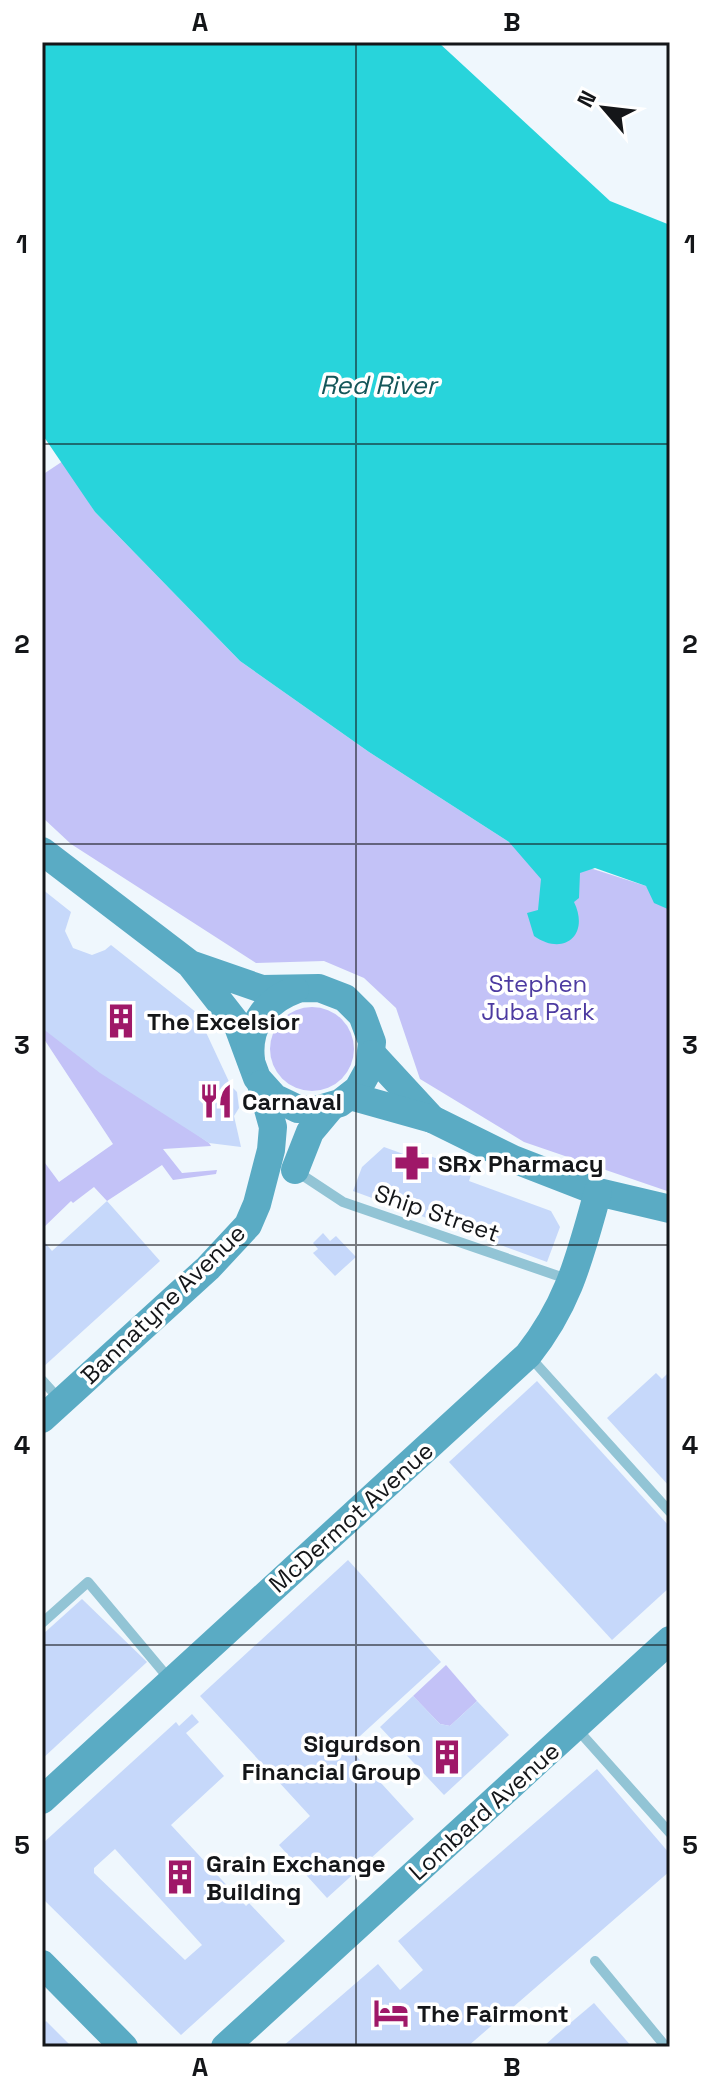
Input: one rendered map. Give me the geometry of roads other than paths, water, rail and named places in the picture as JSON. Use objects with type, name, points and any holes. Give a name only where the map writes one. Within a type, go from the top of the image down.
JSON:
[{"type":"street","points":[[42,851],[190,964],[262,989],[327,990],[352,1003],[369,1029],[372,1054],[364,1080],[310,1132],[295,1170]]},
{"type":"street","name":"Bannatyne Avenue","points":[[52,1410],[208,1268],[248,1225],[257,1204],[271,1150],[273,1127],[237,1024],[190,964]]},
{"type":"street","points":[[296,990],[274,1001],[257,1022],[251,1040],[256,1073],[275,1098],[305,1110],[341,1102],[432,1119],[513,1159],[598,1192],[670,1209]]},
{"type":"street","points":[[372,1054],[432,1119]]},
{"type":"street","name":"McDermot Avenue","points":[[42,1800],[528,1355],[550,1327],[572,1281],[598,1192]]},
{"type":"street","name":"Lombard Avenue","points":[[225,2047],[670,1640]]},
{"type":"street","points":[[45,1974],[124,2047]]},
{"type":"lane","name":"Ship Street","points":[[295,1170],[343,1202],[572,1281]]},
{"type":"lane","points":[[528,1355],[670,1512]]},
{"type":"lane","points":[[42,1380],[52,1410]]},
{"type":"lane","points":[[42,1623],[88,1582],[171,1682]]},
{"type":"lane","points":[[576,1728],[670,1833]]},
{"type":"lane","points":[[595,1961],[666,2047]]},
{"type":"water","name":"Red River","points":[[42,42],[438,42],[610,201],[670,225],[670,910],[654,903],[646,886],[595,868],[580,873],[579,898],[574,902],[579,924],[571,939],[555,944],[534,936],[527,913],[538,910],[541,879],[509,842],[369,752],[240,661],[95,512],[42,434]]},
{"type":"place","name":"The Excelsior","points":[[121,1021]]},
{"type":"place","name":"Carnaval","points":[[216,1101]]},
{"type":"place","name":"SRx Pharmacy","points":[[412,1163]]},
{"type":"place","name":"Sigurdson Financial Group","points":[[447,1757]]},
{"type":"place","name":"Grain Exchange Building","points":[[180,1877]]},
{"type":"place","name":"The Fairmont","points":[[391,2013]]},
{"type":"park label","name":"Stephen Juba Park","points":[[538,997]]}]
